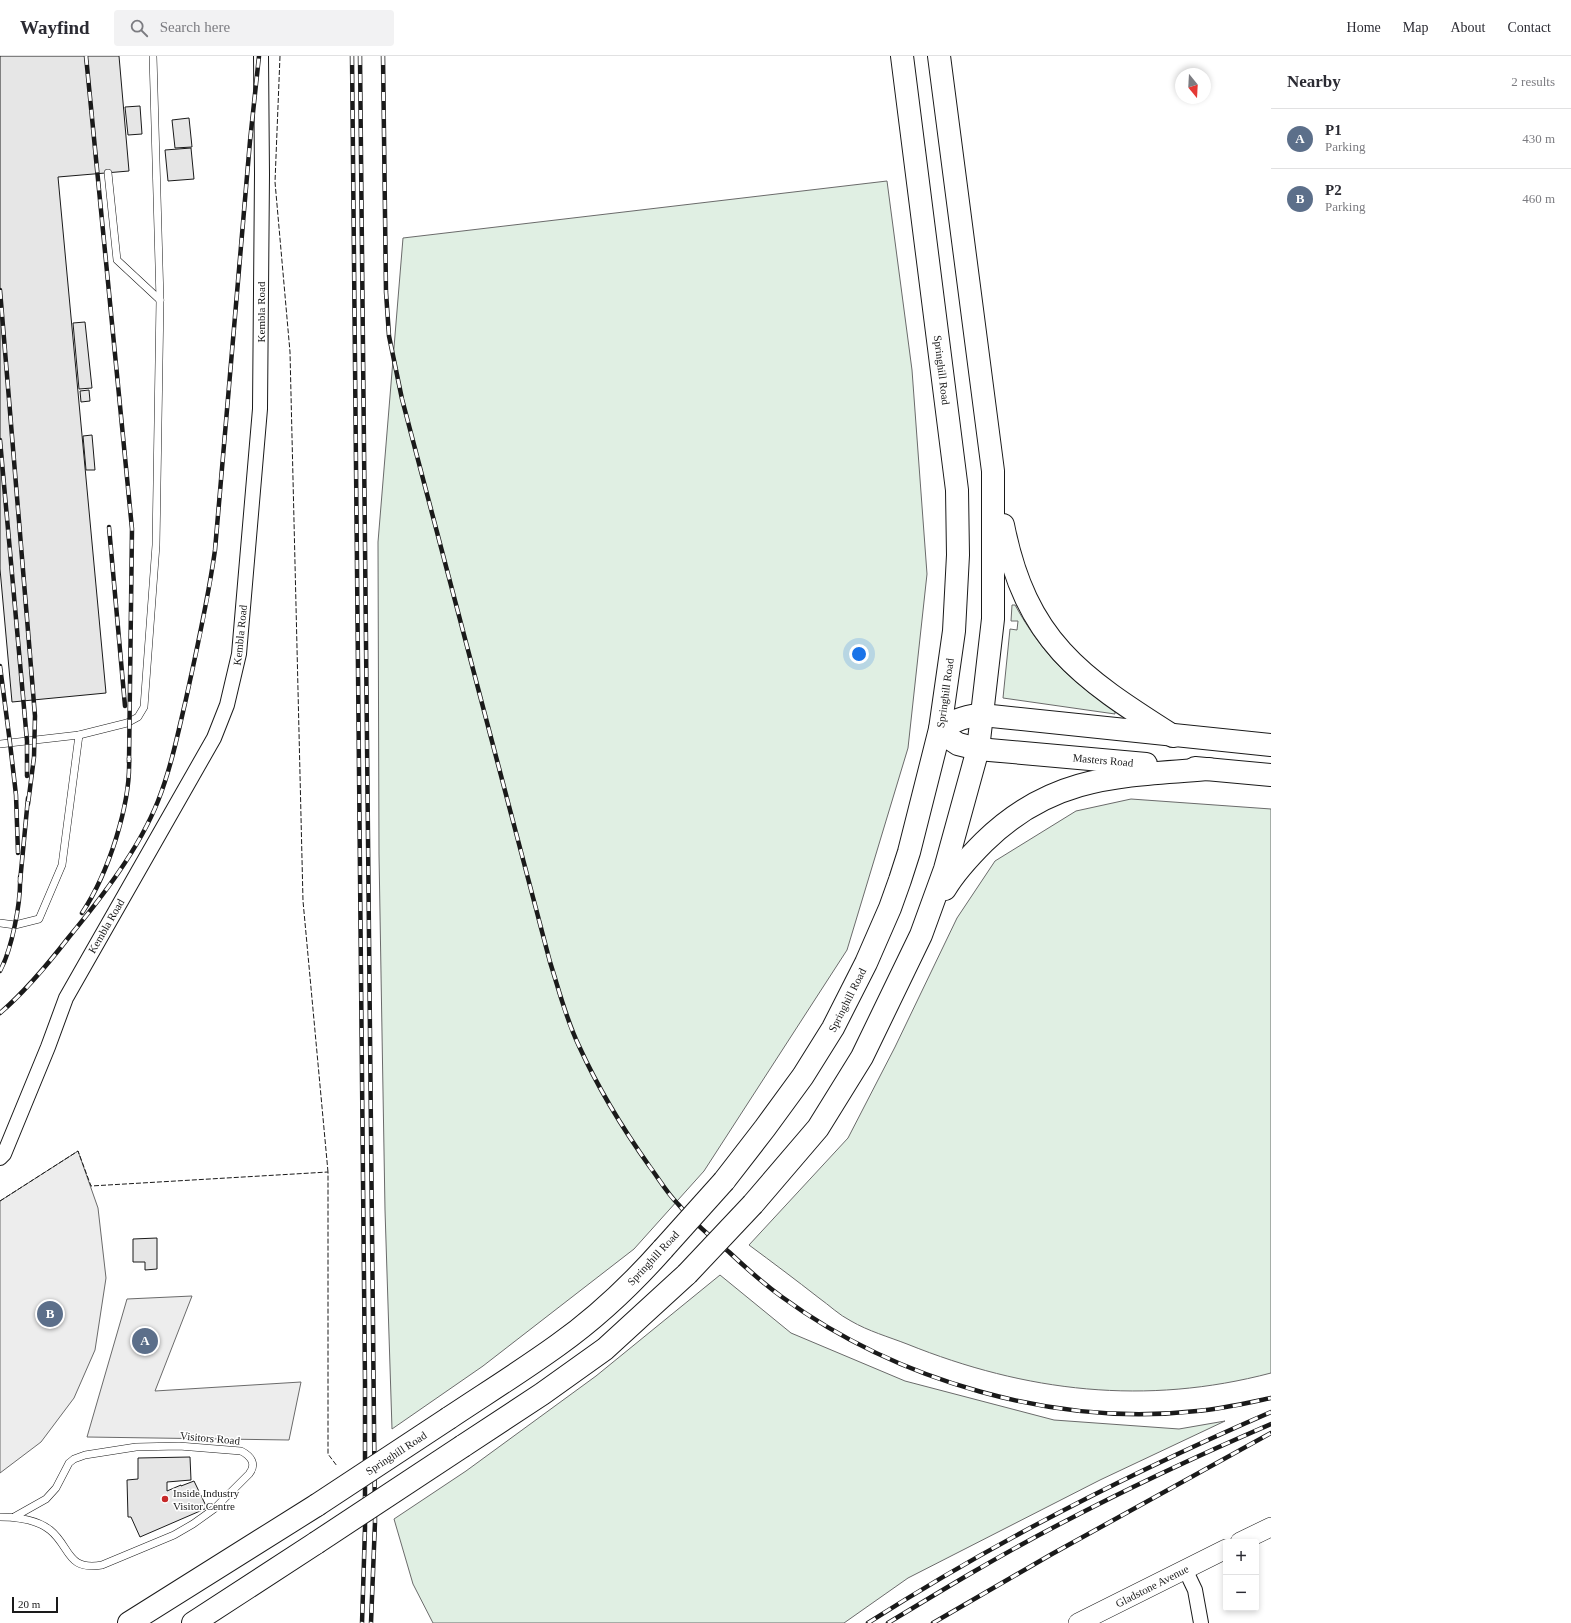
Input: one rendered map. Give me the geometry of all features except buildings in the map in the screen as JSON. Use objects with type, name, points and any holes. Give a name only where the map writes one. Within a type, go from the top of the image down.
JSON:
[{"type":"main road","name":"Springhill Road","points":[[129,1623],[316,1505],[449,1418],[558,1345],[600,1311],[645,1268],[724,1181],[765,1128],[803,1076],[833,1028],[866,963],[890,908],[907,859],[940,730],[954,631],[958,555],[957,490],[902,56]]},
{"type":"main road","points":[[939,56],[993,471],[1006,540],[1014,570],[1023,594],[1045,632],[1073,664],[1095,684],[1117,700],[1173,736]]},
{"type":"main road","points":[[921,935],[945,869],[978,749],[993,619],[993,471]]},
{"type":"main road","points":[[940,730],[958,720],[976,715],[982,715],[1271,746]]},
{"type":"main road","name":"Masters Road","points":[[940,730],[958,744],[978,749],[1271,775]]},
{"type":"main road","points":[[193,1623],[542,1394],[605,1349],[687,1274],[753,1204],[818,1128],[862,1057],[921,935],[947,886],[962,865],[1006,822],[1037,802],[1053,794],[1092,781],[1136,775],[1209,769]]},
{"type":"main road","points":[[1246,1539],[1271,1527]]},
{"type":"main road","name":"Gladstone Avenue","points":[[1078,1623],[1223,1550]]},
{"type":"street","name":"Kembla Road","points":[[0,1158],[4,1154],[48,1047],[66,998],[214,738],[228,705],[239,654],[260,402],[262,174],[261,56]]},
{"type":"street","points":[[1185,1569],[1195,1590],[1201,1623]]},
{"type":"lane","points":[[0,744],[79,735],[127,723],[138,717],[144,707],[156,545],[160,300],[153,56]]},
{"type":"lane","points":[[108,173],[117,260],[160,300]]},
{"type":"lane","points":[[0,923],[15,925],[39,919],[62,865],[79,735]]},
{"type":"lane","name":"Visitors Road","points":[[0,1517],[14,1517],[39,1524],[49,1529],[70,1556],[78,1563],[91,1566],[102,1565],[174,1535],[206,1516],[249,1474],[253,1461],[250,1456],[241,1451],[179,1446],[136,1447],[85,1455],[74,1459],[69,1463],[56,1488],[46,1499],[14,1517]]},
{"type":"green space","points":[[887,181],[912,370],[927,574],[908,748],[847,950],[704,1171],[634,1249],[483,1366],[392,1429],[385,1210],[379,854],[378,542],[403,238]]},
{"type":"green space","points":[[1012,605],[1015,605],[1025,623],[1058,665],[1083,688],[1115,711],[1115,714],[1003,698],[1010,629],[1017,630],[1018,621],[1011,621]]},
{"type":"green space","points":[[1131,799],[1271,809],[1271,1373],[1224,1383],[1178,1389],[1132,1391],[1087,1389],[1042,1383],[996,1373],[952,1360],[858,1325],[838,1313],[749,1245],[848,1138],[895,1047],[957,918],[995,861],[1076,811]]},
{"type":"green space","points":[[720,1275],[791,1333],[905,1381],[1054,1420],[1179,1429],[1225,1421],[1100,1480],[908,1578],[844,1623],[433,1623],[413,1584],[394,1519],[466,1471],[596,1376]]},
{"type":"shaded area","points":[[78,1151],[98,1208],[106,1278],[95,1350],[74,1398],[41,1442],[0,1473],[0,1201]]},
{"type":"shaded area","points":[[192,1296],[155,1391],[301,1382],[289,1440],[87,1437],[127,1299]]},
{"type":"railway","points":[[86,56],[132,529],[129,762]]},
{"type":"railway","points":[[0,1013],[19,996],[45,967],[94,906],[130,855],[141,837],[163,789],[177,738],[198,643],[215,550],[250,141],[259,56]]},
{"type":"railway","points":[[352,56],[365,1383],[365,1528],[362,1623]]},
{"type":"railway","points":[[360,56],[375,1522],[371,1623]]},
{"type":"railway","points":[[383,56],[386,292],[389,336],[402,399],[550,962],[574,1036],[603,1093],[630,1138],[674,1200],[702,1229],[755,1276],[782,1297],[827,1327],[876,1352],[927,1374],[980,1392],[1034,1404],[1089,1412],[1143,1414],[1197,1411],[1271,1398]]},
{"type":"railway","points":[[0,290],[35,716],[34,757],[28,804]]},
{"type":"railway","points":[[0,440],[27,741],[27,776]]},
{"type":"railway","points":[[109,527],[125,706]]},
{"type":"railway","points":[[0,666],[16,795],[18,853]]},
{"type":"railway","points":[[82,913],[101,879],[116,838],[126,797],[129,777],[129,758]]},
{"type":"railway","points":[[20,882],[28,798]]},
{"type":"railway","points":[[0,971],[8,951],[15,925],[19,899],[20,877]]},
{"type":"railway","points":[[868,1623],[965,1564],[1065,1509],[1167,1459],[1271,1412]]},
{"type":"railway","points":[[888,1623],[993,1560],[1084,1511],[1164,1472],[1271,1424]]},
{"type":"railway","points":[[933,1623],[1052,1554],[1271,1433]]},
{"type":"fence","points":[[280,56],[275,182],[290,352],[303,901],[328,1172]]},
{"type":"fence","points":[[0,1201],[78,1151],[91,1186],[328,1172],[328,1454],[337,1466]]},
{"type":"place","name":"P2","points":[[50,1314]]},
{"type":"place","name":"P1","points":[[145,1341]]},
{"type":"place","name":"Inside Industry Visitor Centre","points":[[165,1499]]}]
